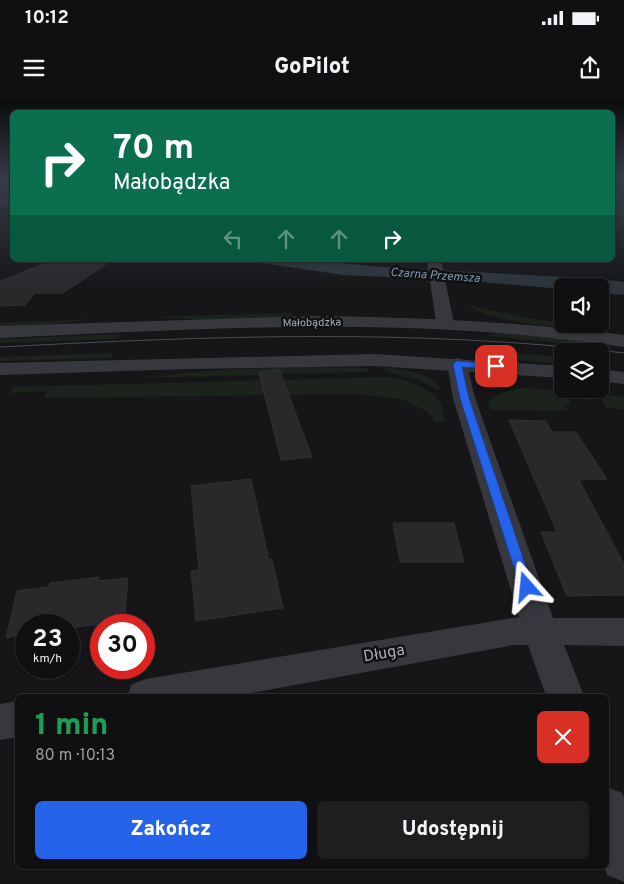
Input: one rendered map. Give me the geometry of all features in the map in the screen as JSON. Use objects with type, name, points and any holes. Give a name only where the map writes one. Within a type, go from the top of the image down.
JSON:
[{"type":"street","points":[[434,262],[446,323],[472,352],[516,368],[554,371]]},
{"type":"street","points":[[393,322],[420,332],[425,342],[417,354],[400,361]]},
{"type":"street","name":"Małobądzka","points":[[0,332],[147,326],[393,322],[498,326],[624,341]]},
{"type":"street","points":[[498,326],[482,331],[480,335],[472,352],[464,398],[540,630],[564,694]]},
{"type":"street","points":[[0,369],[187,363],[400,361],[472,352],[516,368]]},
{"type":"street","points":[[609,376],[624,378]]},
{"type":"street","name":"Długa","points":[[157,694],[514,631],[624,632]]},
{"type":"street","points":[[0,722],[15,720]]},
{"type":"street","points":[[609,817],[624,858]]},
{"type":"shaded area","points":[[615,216],[624,216],[624,223],[619,230],[615,230]]},
{"type":"shaded area","points":[[466,305],[554,321],[554,326],[508,320],[479,312]]},
{"type":"shaded area","points":[[292,313],[293,318],[206,320],[152,317]]},
{"type":"shaded area","points":[[91,319],[47,325],[0,328],[0,323]]},
{"type":"shaded area","points":[[500,333],[582,341],[582,343],[562,343],[488,336]]},
{"type":"shaded area","points":[[120,334],[118,339],[0,343],[0,339]]},
{"type":"shaded area","points":[[491,351],[554,356],[554,363],[514,360]]},
{"type":"shaded area","points":[[113,353],[111,358],[0,361],[0,357]]},
{"type":"shaded area","points":[[301,367],[369,368],[367,372],[143,378],[216,370]]},
{"type":"shaded area","points":[[383,367],[407,370],[423,375],[437,384],[441,390],[416,379],[393,374]]},
{"type":"shaded area","points":[[390,377],[410,382],[430,392],[440,402],[445,421],[435,422],[428,412],[402,399],[355,394],[44,398],[46,391],[10,393],[12,387]]},
{"type":"shaded area","points":[[525,388],[554,390],[554,398],[569,398],[570,405],[564,405],[568,411],[491,410],[487,402],[505,392]]},
{"type":"shaded area","points":[[609,395],[624,397],[624,409],[606,408],[601,398],[609,398]]},
{"type":"shaded area","points":[[569,398],[589,398],[590,400]]},
{"type":"water","name":"Czarna Przemsza","points":[[255,262],[332,262],[381,267],[583,278],[554,278],[554,288],[469,281],[344,275]]},
{"type":"water","points":[[609,280],[624,282],[624,295],[609,294]]},
{"type":"building","points":[[48,262],[109,262],[63,293],[35,293],[25,305],[0,306],[0,281]]},
{"type":"building","points":[[279,369],[312,457],[281,460],[259,373]]},
{"type":"building","points":[[509,420],[546,421],[552,432],[576,432],[607,479],[579,480],[624,564],[624,595],[567,596],[541,532],[557,532]]},
{"type":"building","points":[[251,479],[269,560],[272,559],[283,608],[196,621],[191,571],[199,570],[191,486]]},
{"type":"building","points":[[393,523],[454,523],[464,562],[400,562]]},
{"type":"building","points":[[99,577],[98,581],[128,578],[125,614],[90,614],[90,625],[80,626],[80,614],[15,614],[15,636],[6,638],[17,591],[49,587],[50,583]]},
{"type":"tram line","points":[[0,347],[234,337],[390,337],[546,345],[624,353]]},
{"type":"route","points":[[496,366],[457,364],[464,398],[527,587]]}]
